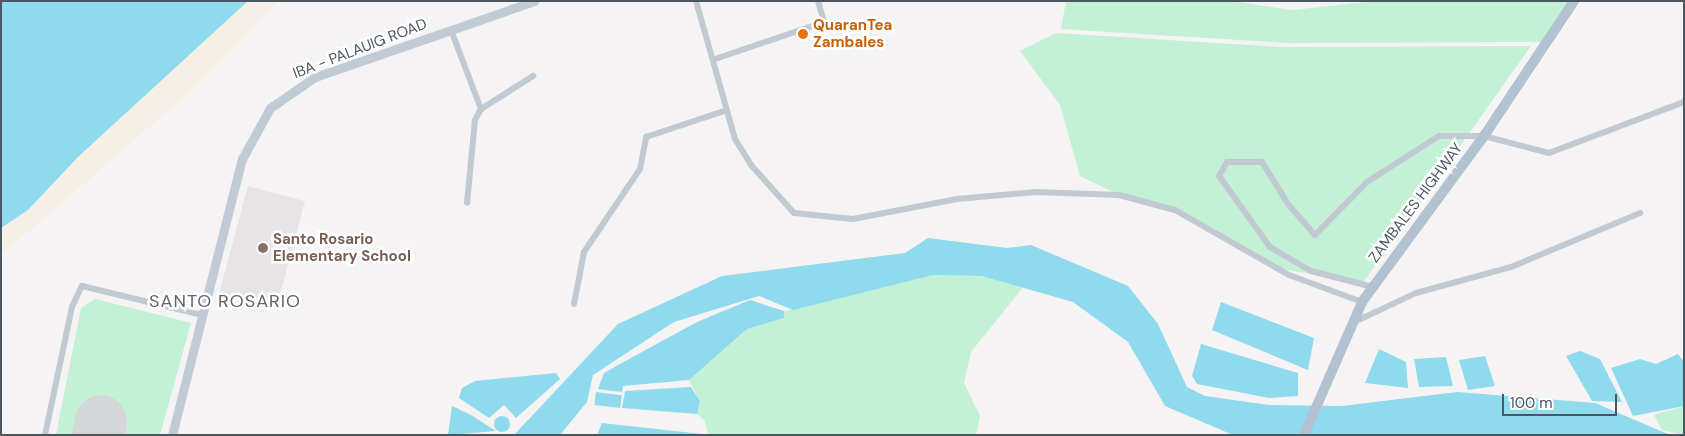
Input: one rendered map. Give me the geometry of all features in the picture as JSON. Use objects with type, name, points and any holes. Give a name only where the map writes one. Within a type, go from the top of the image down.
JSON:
[{"type":"main road","name":"IBA - PALAUIG ROAD","points":[[172,435],[242,159],[270,108],[315,77],[534,1]]},
{"type":"main road","name":"ZAMBALES HIGHWAY","points":[[1304,435],[1316,402],[1362,302],[1484,136],[1574,1]]},
{"type":"street","points":[[696,1],[715,59],[735,139],[751,165],[783,203],[809,218],[853,219],[958,200],[1036,192],[1119,195],[1176,210],[1289,275],[1362,302]]},
{"type":"street","points":[[715,59],[824,22],[818,1]]},
{"type":"street","points":[[451,30],[480,109]]},
{"type":"street","points":[[467,203],[475,120],[480,109],[533,76]]},
{"type":"street","points":[[1373,287],[1311,272],[1270,247],[1219,176],[1227,162],[1262,162],[1288,204],[1315,236],[1367,182],[1439,136],[1484,136],[1549,153],[1684,102]]},
{"type":"street","points":[[574,304],[584,252],[640,169],[646,137],[727,110]]},
{"type":"street","points":[[1351,323],[1416,293],[1511,267],[1640,213]]},
{"type":"street","points":[[45,435],[72,306],[82,286],[202,315]]},
{"type":"shaded area","name":"Santo Rosario Elementary School","points":[[248,186],[305,201],[276,309],[219,294]]},
{"type":"green space","points":[[1066,1],[1238,2],[1292,10],[1376,1],[1568,1],[1541,42],[1289,43],[1061,29]]},
{"type":"green space","points":[[1056,33],[1282,47],[1531,46],[1363,283],[1282,269],[1173,207],[1117,194],[1080,176],[1060,105],[1020,51]]},
{"type":"green space","points":[[933,275],[982,276],[1024,286],[971,352],[964,383],[980,416],[976,435],[708,435],[705,421],[697,414],[700,401],[689,380],[747,329],[784,318],[784,311]]},
{"type":"green space","points":[[95,299],[191,323],[160,435],[113,435],[115,424],[87,418],[84,435],[56,435],[81,308]]},
{"type":"green space","points":[[1684,406],[1684,435],[1662,430],[1654,415]]},
{"type":"sand","points":[[248,1],[278,1],[182,99],[1,255],[1,228],[28,210],[78,157]]},
{"type":"water","points":[[1,1],[248,1],[78,157],[28,210],[1,228]]},
{"type":"water","points":[[928,238],[1007,248],[1031,245],[1128,286],[1158,324],[1187,387],[1205,396],[1269,405],[1342,406],[1457,392],[1595,403],[1670,435],[1233,435],[1165,406],[1128,342],[1073,302],[982,276],[933,275],[793,310],[759,296],[674,322],[593,375],[587,402],[560,435],[514,435],[618,324],[722,276],[905,253]]},
{"type":"water","points":[[750,300],[784,311],[784,318],[747,329],[689,380],[623,386],[622,392],[598,389],[604,373],[697,322]]},
{"type":"water","points":[[1221,302],[1314,338],[1308,370],[1212,330]]},
{"type":"water","points":[[1201,344],[1298,373],[1298,396],[1269,398],[1197,384],[1192,376]]},
{"type":"water","points":[[1379,349],[1406,362],[1408,388],[1365,383]]},
{"type":"water","points":[[1580,351],[1600,359],[1622,402],[1592,401],[1566,356]]},
{"type":"water","points":[[1678,354],[1684,362],[1684,406],[1633,416],[1611,368],[1640,359],[1656,364]]},
{"type":"water","points":[[1485,356],[1495,386],[1468,390],[1459,360]]},
{"type":"water","points":[[1446,357],[1453,386],[1419,387],[1414,359]]},
{"type":"water","points":[[556,373],[560,379],[516,418],[504,405],[489,418],[459,398],[462,388],[475,381]]},
{"type":"water","points":[[691,387],[700,401],[697,414],[622,408],[625,391]]},
{"type":"water","points":[[596,392],[622,395],[620,408],[594,405]]},
{"type":"water","points":[[452,406],[471,415],[496,431],[448,435]]},
{"type":"water","points":[[502,416],[508,418],[510,424],[508,430],[502,432],[496,430],[494,424],[496,418]]},
{"type":"water","points":[[602,423],[702,434],[703,435],[597,435]]},
{"type":"runway","points":[[98,435],[101,421]]},
{"type":"place","name":"QuaranTea Zambales","points":[[803,34]]},
{"type":"place","name":"Santo Rosario Elementary School","points":[[263,248]]},
{"type":"district","name":"SANTO ROSARIO","points":[[225,301]]}]
